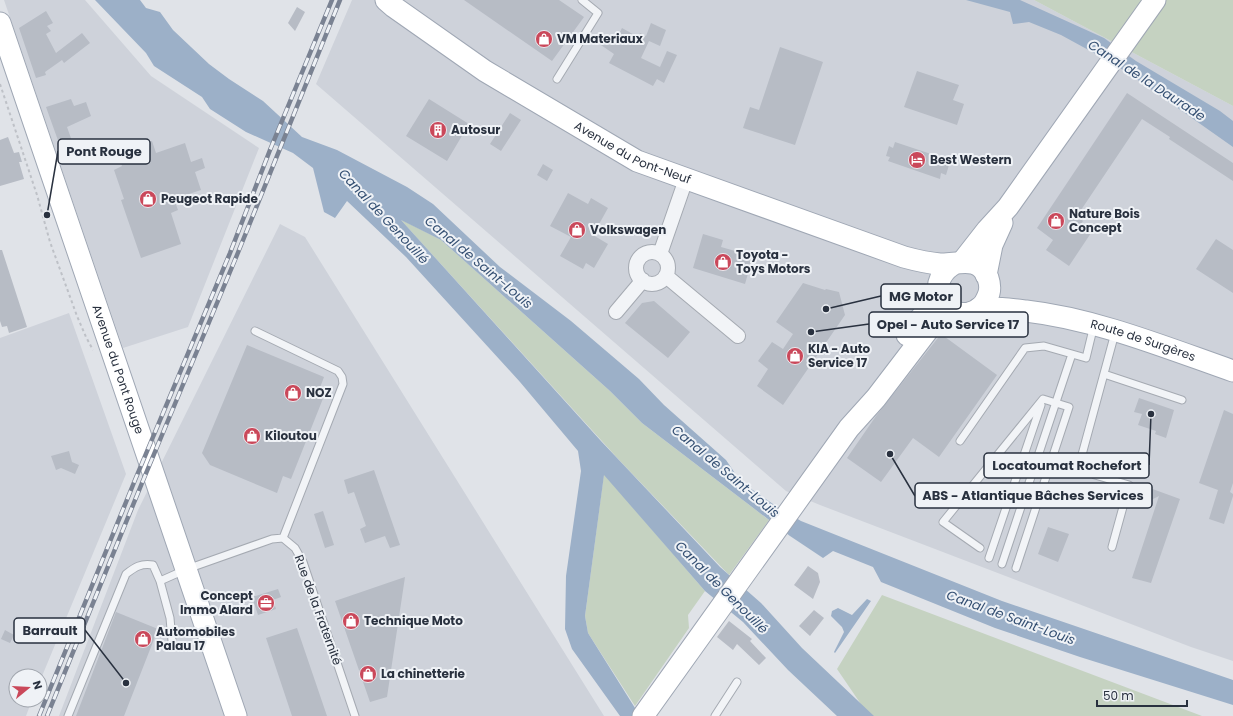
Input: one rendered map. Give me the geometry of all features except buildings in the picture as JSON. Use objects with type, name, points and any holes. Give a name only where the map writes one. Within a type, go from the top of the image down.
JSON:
[{"type":"main road","name":"Avenue du Pont-Neuf","points":[[386,0],[485,71],[637,161],[904,257]]},
{"type":"main road","points":[[849,428],[872,380],[938,291],[939,279],[943,272],[949,266],[959,262],[1008,207],[1155,0]]},
{"type":"main road","name":"Avenue du Pont Rouge","points":[[0,24],[236,716]]},
{"type":"main road","points":[[645,715],[849,428],[876,398],[931,326],[942,320],[969,311],[984,304],[988,298],[990,290],[988,279],[992,245],[1008,207]]},
{"type":"main road","points":[[904,257],[941,264],[970,262],[982,269],[988,279],[1012,296],[1051,314]]},
{"type":"main road","points":[[904,257],[927,276],[938,291],[946,307],[969,311],[991,307],[1051,314]]},
{"type":"main road","name":"Route de Surgères","points":[[1051,314],[1116,331],[1233,371]]},
{"type":"street","points":[[660,254],[686,179]]},
{"type":"street","points":[[650,252],[660,254],[667,261],[668,266],[666,276],[658,282],[653,283],[643,280],[637,272],[637,267],[641,257],[650,252]]},
{"type":"street","points":[[666,276],[738,336]]},
{"type":"street","points":[[616,312],[643,280]]},
{"type":"lane","points":[[557,79],[598,13],[582,0]]},
{"type":"lane","points":[[960,441],[1025,348],[1044,346],[1086,358],[1094,325]]},
{"type":"lane","points":[[160,581],[186,569],[272,539],[283,538],[343,384],[342,378],[338,371],[255,331]]},
{"type":"lane","points":[[1112,547],[1129,485],[1095,475],[1080,462],[1116,331]]},
{"type":"lane","points":[[1002,564],[1072,354]]},
{"type":"lane","points":[[1104,374],[1182,400]]},
{"type":"lane","points":[[1016,568],[1069,407],[1043,399]]},
{"type":"lane","points":[[980,548],[944,522],[1043,399]]},
{"type":"lane","points":[[989,558],[1043,399]]},
{"type":"lane","name":"Rue de la Fraternité","points":[[283,538],[295,548],[303,562],[355,716]]},
{"type":"lane","points":[[68,716],[126,574],[137,566],[147,564],[153,565],[160,581],[170,618],[172,642]]},
{"type":"lane","points":[[715,716],[737,682]]},
{"type":"shaded area","points":[[4,0],[85,0],[151,76],[259,148],[188,327],[123,348]]},
{"type":"shaded area","points":[[352,0],[1034,0],[1233,106],[1233,661],[1191,647],[786,491],[316,84]]},
{"type":"shaded area","points":[[280,224],[305,237],[604,716],[59,716],[138,510]]},
{"type":"shaded area","points":[[69,313],[126,474],[45,668],[8,668],[8,708],[29,708],[26,716],[0,716],[0,338]]},
{"type":"green space","points":[[1034,0],[1233,0],[1233,106]]},
{"type":"green space","points":[[400,219],[441,240],[610,391],[642,423],[769,520],[729,575],[620,461]]},
{"type":"green space","points":[[604,474],[705,591],[688,615],[689,628],[635,706],[588,633],[585,616]]},
{"type":"green space","points":[[882,595],[1202,716],[869,716],[837,669]]},
{"type":"water","points":[[95,0],[140,0],[146,8],[160,12],[173,30],[209,64],[263,101],[302,137],[337,150],[407,187],[433,204],[500,267],[571,321],[639,379],[664,405],[726,460],[741,482],[773,504],[801,521],[1002,601],[1233,680],[1233,705],[1080,657],[995,628],[881,582],[873,567],[833,551],[823,558],[790,536],[642,423],[610,391],[441,240],[401,220],[601,441],[720,567],[761,603],[802,648],[874,716],[837,716],[788,670],[743,622],[705,591],[604,475],[585,616],[588,633],[640,716],[620,716],[572,649],[565,629],[566,576],[581,471],[578,451],[520,382],[406,257],[347,201],[335,218],[324,212],[313,168],[293,153],[246,132],[210,109],[202,97],[154,66],[146,53]]},
{"type":"water","name":"Canal de la Daurade","points":[[966,0],[1020,0],[1104,38],[1136,61],[1220,111],[1233,121],[1233,147],[1128,73],[1094,53],[1061,35],[1029,22],[1013,24],[1010,12]]},
{"type":"water","points":[[867,599],[871,601],[835,653],[834,652],[844,632],[842,627],[831,616],[832,611],[838,608],[852,615]]},
{"type":"railway","points":[[39,716],[135,480],[230,253],[270,150],[332,0]]},
{"type":"railway","points":[[47,716],[237,255],[340,0]]},
{"type":"place","name":"VM Materiaux","points":[[544,39]]},
{"type":"place","name":"Autosur","points":[[438,130]]},
{"type":"place","name":"Best Western","points":[[917,160]]},
{"type":"place","name":"Peugeot Rapide","points":[[148,199]]},
{"type":"place","name":"Pont Rouge","points":[[47,215]]},
{"type":"place","name":"Nature Bois Concept","points":[[1056,221]]},
{"type":"place","name":"Volkswagen","points":[[577,230]]},
{"type":"place","name":"Toyota - Toys Motors","points":[[723,262]]},
{"type":"place","name":"MG Motor","points":[[826,309]]},
{"type":"place","name":"Opel - Auto Service 17","points":[[811,332]]},
{"type":"place","name":"KIA - Auto Service 17","points":[[795,356]]},
{"type":"place","name":"NOZ","points":[[293,393]]},
{"type":"place","name":"Locatoumat Rochefort","points":[[1151,414]]},
{"type":"place","name":"Kiloutou","points":[[252,436]]},
{"type":"place","name":"ABS - Atlantique Bâches Services","points":[[890,454]]},
{"type":"place","name":"Concept Immo Alard","points":[[266,603]]},
{"type":"place","name":"Technique Moto","points":[[351,621]]},
{"type":"place","name":"Automobiles Palau 17","points":[[143,639]]},
{"type":"place","name":"La chinetterie","points":[[368,674]]},
{"type":"place","name":"Barrault","points":[[126,683]]},
{"type":"water label","name":"Canal de Genouillé","points":[[384,216]]},
{"type":"water label","name":"Canal de Saint-Louis","points":[[479,262]]},
{"type":"water label","name":"Canal de Saint-Louis","points":[[726,471]]},
{"type":"water label","name":"Canal de Genouillé","points":[[722,587]]},
{"type":"water label","name":"Canal de Saint-Louis","points":[[1011,617]]}]
